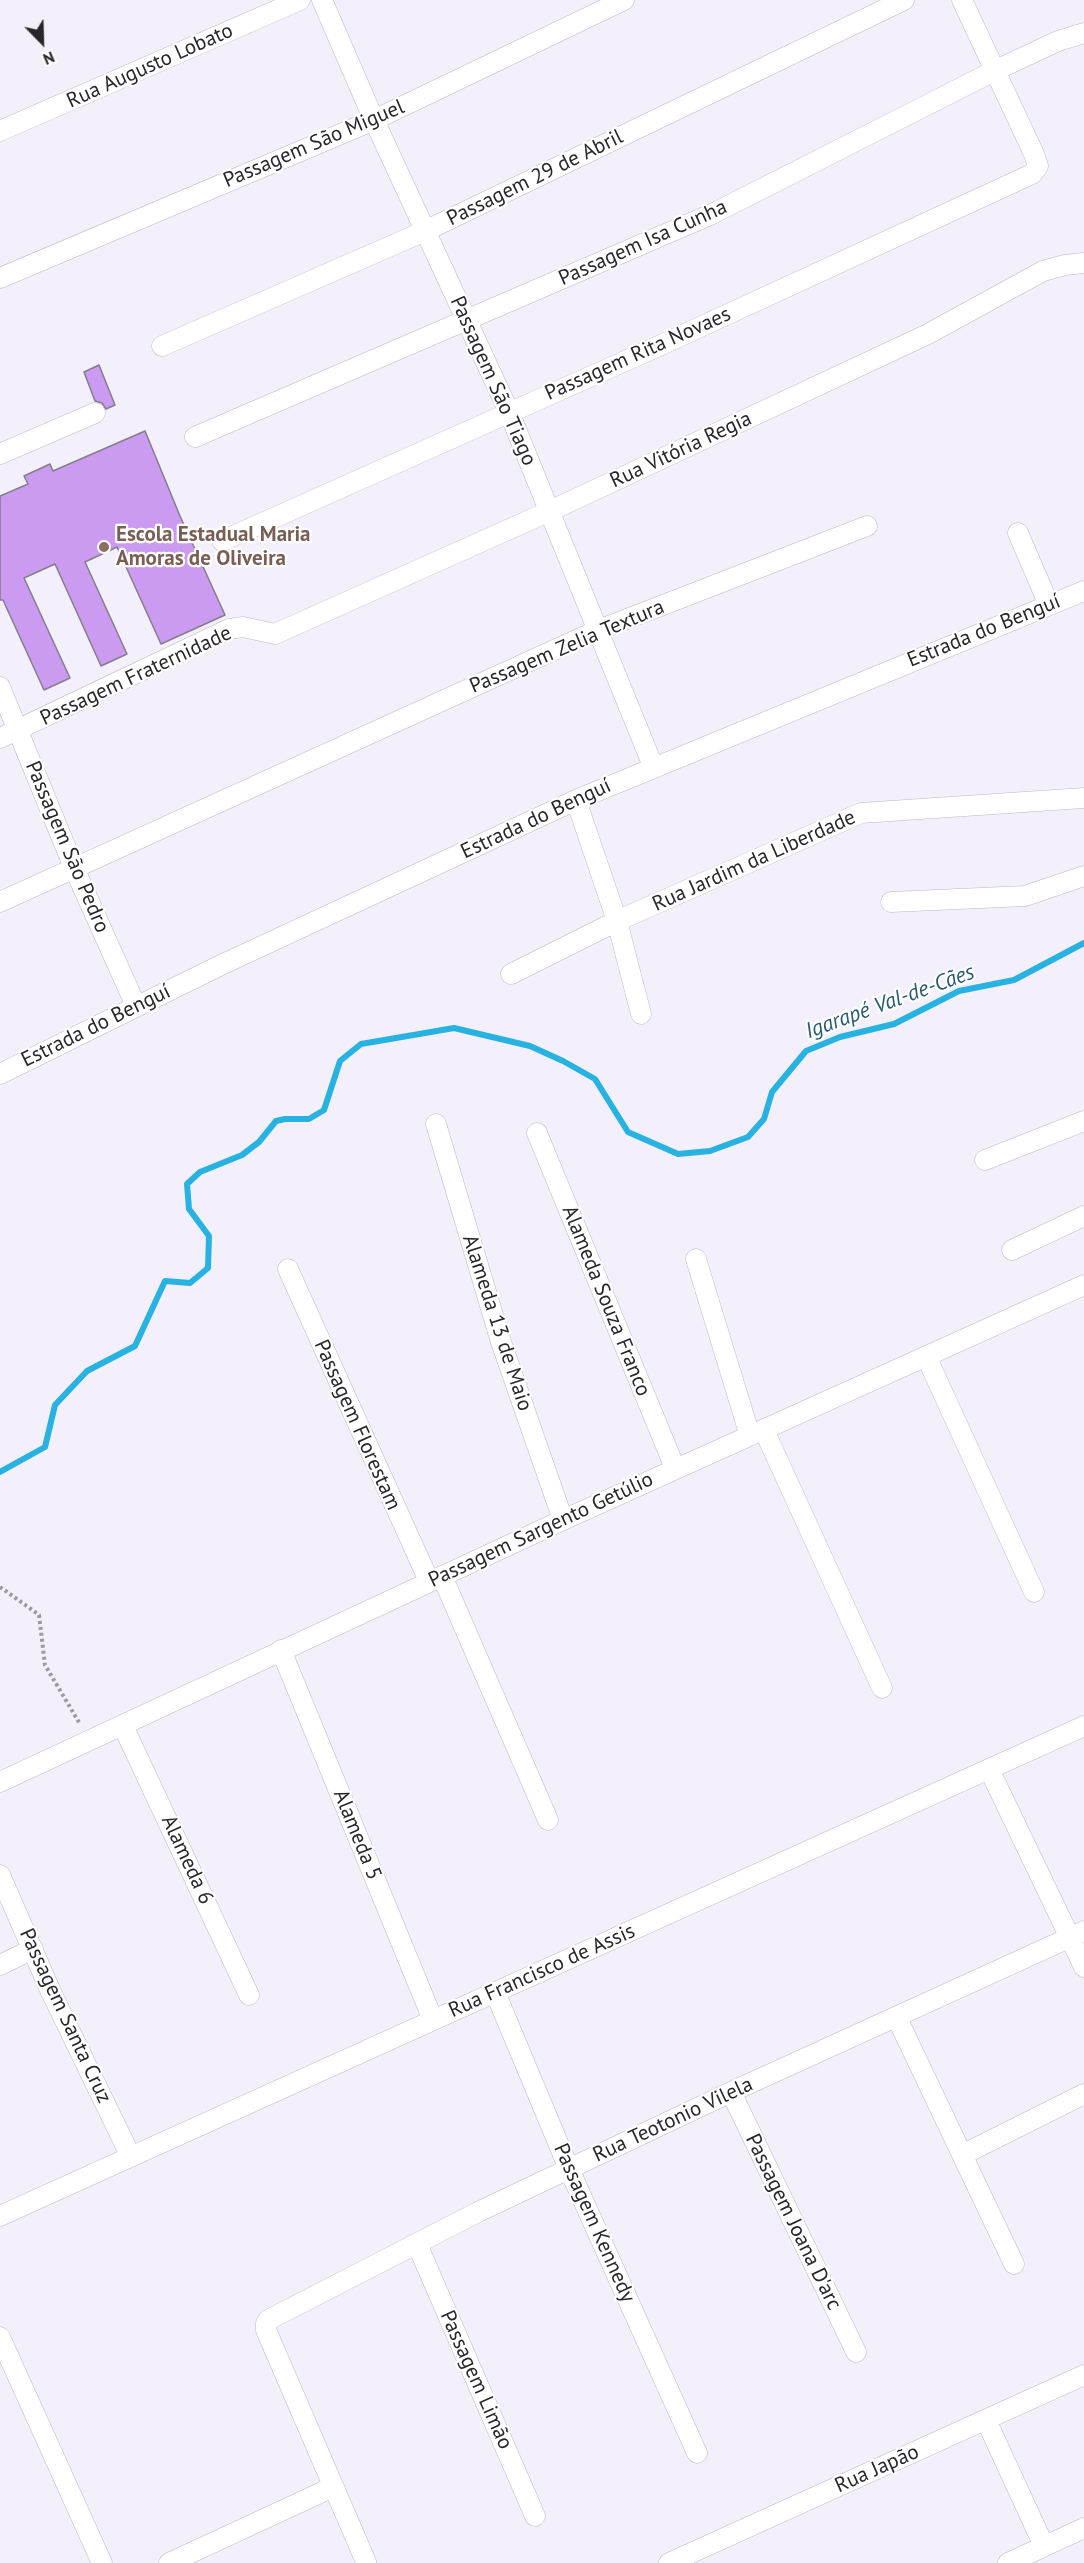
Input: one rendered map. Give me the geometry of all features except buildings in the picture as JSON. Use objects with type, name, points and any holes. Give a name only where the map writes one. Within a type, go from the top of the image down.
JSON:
[{"type":"street","name":"Rua Augusto Lobato","points":[[0,131],[300,0]]},
{"type":"street","name":"Passagem São Tiago","points":[[322,0],[374,120],[508,412],[653,766]]},
{"type":"street","name":"Passagem São Miguel","points":[[0,278],[374,120],[624,0]]},
{"type":"street","name":"Passagem 29 de Abril","points":[[162,346],[425,231],[904,0]]},
{"type":"street","points":[[962,0],[994,71]]},
{"type":"street","name":"Passagem Isa Cunha","points":[[195,437],[712,214],[994,71],[1058,41],[1084,33]]},
{"type":"street","name":"Passagem Rita Novaes","points":[[222,541],[661,345],[1037,170],[1034,154],[994,71]]},
{"type":"street","name":"Rua Vitória Regia","points":[[274,634],[550,511],[928,334],[1043,271],[1084,263]]},
{"type":"street","points":[[0,454],[95,413]]},
{"type":"street","name":"Passagem Zelia Textura","points":[[0,902],[75,870],[271,778],[596,631],[867,526]]},
{"type":"street","points":[[1018,533],[1048,605]]},
{"type":"street","name":"Estrada do Benguí","points":[[0,1074],[136,1006],[576,800],[653,766],[1084,591]]},
{"type":"street","name":"Passagem Fraternidade","points":[[9,735],[229,629],[243,627],[274,634]]},
{"type":"street","name":"Passagem São Pedro","points":[[0,687],[9,735],[75,870],[136,1006]]},
{"type":"street","name":"Rua Jardim da Liberdade","points":[[511,974],[617,921],[861,813],[1084,798]]},
{"type":"street","points":[[576,800],[617,921],[641,1014]]},
{"type":"street","points":[[891,902],[1025,896],[1084,876]]},
{"type":"street","points":[[985,1160],[1084,1121]]},
{"type":"street","name":"Alameda 13 de Maio","points":[[436,1124],[501,1342],[563,1520]]},
{"type":"street","name":"Alameda Souza Franco","points":[[537,1133],[675,1468]]},
{"type":"street","points":[[1012,1250],[1084,1216]]},
{"type":"street","points":[[696,1259],[757,1433],[882,1688]]},
{"type":"street","name":"Passagem Florestam","points":[[288,1269],[548,1820]]},
{"type":"street","name":"Passagem Sargento Getúlio","points":[[0,1782],[675,1468],[1084,1285]]},
{"type":"street","points":[[926,1356],[1034,1592]]},
{"type":"street","name":"Alameda 5","points":[[281,1650],[433,2020]]},
{"type":"street","name":"Alameda 6","points":[[123,1726],[249,1995]]},
{"type":"street","name":"Rua Francisco de Assis","points":[[0,2216],[1084,1726]]},
{"type":"street","points":[[989,1769],[1077,1934],[1084,1967]]},
{"type":"street","name":"Passagem Santa Cruz","points":[[0,1875],[51,1992],[131,2157]]},
{"type":"street","name":"Rua Teotonio Vilela","points":[[333,2487],[266,2330],[268,2320],[478,2212],[731,2092],[1077,1934]]},
{"type":"street","points":[[0,1965],[33,1949]]},
{"type":"street","name":"Passagem Kennedy","points":[[495,1992],[569,2169],[697,2453]]},
{"type":"street","points":[[897,2018],[1014,2264]]},
{"type":"street","name":"Passagem Joana D'arc","points":[[731,2092],[855,2352]]},
{"type":"street","points":[[962,2155],[1084,2094]]},
{"type":"street","name":"Passagem Limão","points":[[417,2244],[535,2516]]},
{"type":"street","points":[[0,2337],[102,2563]]},
{"type":"street","name":"Rua Japão","points":[[669,2563],[1084,2375]]},
{"type":"street","points":[[986,2420],[1044,2546]]},
{"type":"street","points":[[169,2563],[333,2487],[366,2562]]},
{"type":"street","points":[[1008,2563],[1084,2528]]},
{"type":"path","points":[[0,1587],[39,1615],[45,1665],[91,1741]]},
{"type":"waterway","name":"Igarapé Val-de-Cães","points":[[0,1472],[45,1447],[55,1405],[87,1371],[135,1346],[165,1281],[190,1283],[208,1268],[209,1236],[189,1209],[187,1184],[200,1172],[242,1155],[259,1142],[276,1121],[309,1119],[324,1110],[340,1061],[361,1044],[454,1028],[530,1046],[595,1079],[628,1132],[678,1154],[710,1151],[748,1137],[764,1119],[772,1092],[806,1051],[840,1037],[894,1024],[959,991],[1014,980],[1084,943]]},
{"type":"place","name":"Escola Estadual Maria Amoras de Oliveira","points":[[104,547]]}]
